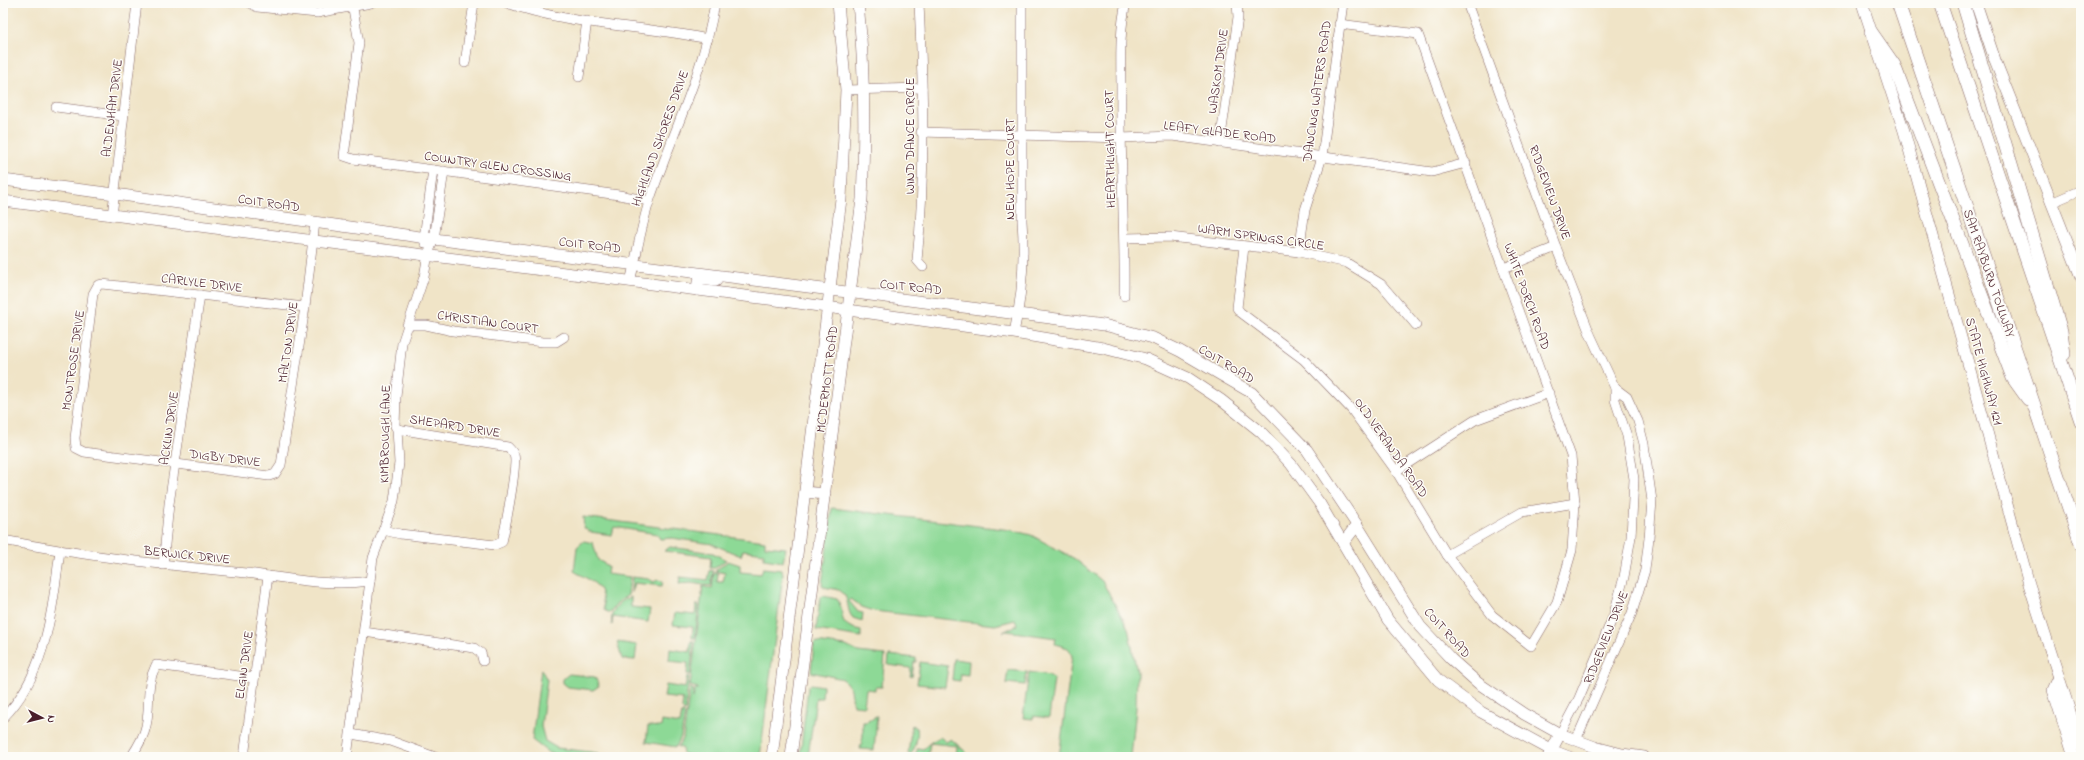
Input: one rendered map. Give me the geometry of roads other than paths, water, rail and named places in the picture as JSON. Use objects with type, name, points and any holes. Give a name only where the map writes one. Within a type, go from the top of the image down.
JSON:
[{"type":"highway","name":"SAM RAYBURN TOLLWAY","points":[[1898,3],[2081,544]]},
{"type":"highway","points":[[1940,3],[2081,421]]},
{"type":"highway","points":[[1963,3],[2061,331],[2066,378]]},
{"type":"highway","points":[[1871,32],[1894,65],[2014,378],[2036,411]]},
{"type":"main road","name":"MCDERMOTT ROAD","points":[[772,757],[841,200],[846,90],[838,3]]},
{"type":"main road","name":"MCDERMOTT ROAD","points":[[791,757],[862,199],[865,142],[864,90],[858,3]]},
{"type":"main road","name":"STATE HIGHWAY 121","points":[[1862,3],[1904,131],[2029,584],[2080,740]]},
{"type":"main road","points":[[1976,3],[1995,60],[2081,277]]},
{"type":"main road","name":"COIT ROAD","points":[[3,180],[115,194],[429,238],[733,276],[851,293],[1018,313],[1104,325],[1153,338],[1180,351],[1252,393],[1307,450],[1357,525],[1420,626],[1451,659],[1478,683],[1524,714],[1560,734],[1622,754],[1644,757]]},
{"type":"main road","points":[[3,201],[112,216],[428,254],[828,308],[1014,334],[1128,354],[1146,359],[1188,378],[1236,412],[1274,446],[1309,488],[1388,620],[1438,680],[1481,712],[1550,753],[1569,757]]},
{"type":"main road","points":[[697,290],[698,282],[701,279],[724,282],[733,276]]},
{"type":"main road","points":[[805,492],[825,494]]},
{"type":"main road","points":[[1335,530],[1357,525]]},
{"type":"main road","points":[[1343,543],[1357,525]]},
{"type":"main road","points":[[788,630],[807,633]]},
{"type":"main road","points":[[2059,677],[2053,690],[2074,757]]},
{"type":"main road","name":"RIDGEVIEW DRIVE","points":[[1550,753],[1560,734]]},
{"type":"main road","name":"RIDGEVIEW DRIVE","points":[[1569,757],[1576,740]]},
{"type":"street","name":"ALDENHAM DRIVE","points":[[112,216],[122,116],[137,3]]},
{"type":"street","points":[[250,3],[257,7],[307,13],[371,3]]},
{"type":"street","points":[[465,63],[474,3]]},
{"type":"street","points":[[507,3],[547,15],[674,32],[708,39]]},
{"type":"street","name":"HIGHLAND SHORES DRIVE","points":[[630,282],[635,264],[636,247],[649,201],[708,39],[715,3]]},
{"type":"street","name":"WIND DANCE CIRCLE","points":[[919,3],[922,88],[922,215],[917,260],[923,267]]},
{"type":"street","name":"NEW HOPE COURT","points":[[1014,334],[1022,285],[1024,249],[1022,221],[1022,3]]},
{"type":"street","name":"HEARTHLIGHT COURT","points":[[1124,296],[1125,238],[1120,138],[1122,32],[1126,3]]},
{"type":"street","name":"WASKOM DRIVE","points":[[1220,143],[1238,17],[1236,3]]},
{"type":"street","name":"DANCING WATERS ROAD","points":[[1299,252],[1305,210],[1322,157],[1343,3]]},
{"type":"street","name":"RIDGEVIEW DRIVE","points":[[1467,3],[1556,247],[1590,334],[1615,388],[1616,400],[1627,436],[1634,479],[1631,537],[1624,577],[1613,618],[1578,698],[1560,734]]},
{"type":"street","name":"COUNTRY GLEN CROSSING","points":[[352,5],[359,43],[344,156],[353,159],[619,195],[649,201]]},
{"type":"street","points":[[579,77],[587,21]]},
{"type":"street","name":"WHITE PORCH ROAD","points":[[1339,24],[1418,34],[1571,456],[1575,503],[1572,550],[1557,602],[1531,646]]},
{"type":"street","points":[[846,90],[922,88]]},
{"type":"street","points":[[56,107],[122,116]]},
{"type":"street","name":"LEAFY GLADE ROAD","points":[[921,132],[1120,138],[1172,136],[1432,172],[1466,163]]},
{"type":"street","points":[[429,238],[433,170]]},
{"type":"street","points":[[429,238],[444,171]]},
{"type":"street","points":[[2051,203],[2081,190]]},
{"type":"street","name":"MALTON DRIVE","points":[[281,466],[305,307],[315,222]]},
{"type":"street","name":"WARM SPRINGS CIRCLE","points":[[1125,238],[1170,237],[1244,247],[1299,252],[1347,263],[1382,284],[1416,325]]},
{"type":"street","name":"KIMBROUGH LANE","points":[[347,757],[374,558],[394,501],[399,463],[397,429],[395,426],[396,397],[402,343],[424,277],[429,238]]},
{"type":"street","name":"OLD VERANDA ROAD","points":[[1244,247],[1237,308],[1245,316],[1304,360],[1352,410],[1396,471],[1447,555],[1492,615],[1531,646]]},
{"type":"street","points":[[1504,268],[1556,247]]},
{"type":"street","name":"CARLYLE DRIVE","points":[[96,287],[102,284],[305,307]]},
{"type":"street","name":"MONTROSE DRIVE","points":[[74,438],[96,287]]},
{"type":"street","name":"ACKLIN DRIVE","points":[[163,564],[200,295]]},
{"type":"street","name":"CHRISTIAN COURT","points":[[407,325],[426,325],[453,331],[543,342],[556,342],[564,337]]},
{"type":"street","name":"RIDGEVIEW DRIVE","points":[[1576,740],[1632,613],[1645,570],[1649,538],[1652,501],[1644,444],[1638,421],[1627,397],[1615,388]]},
{"type":"street","points":[[1396,471],[1475,420],[1549,393]]},
{"type":"street","name":"SHEPARD DRIVE","points":[[383,530],[400,534],[496,546],[502,542],[507,522],[514,470],[514,455],[508,447],[397,429]]},
{"type":"street","name":"DIGBY DRIVE","points":[[74,438],[76,448],[84,452],[269,476],[275,474],[281,466]]},
{"type":"street","points":[[1447,555],[1522,512],[1575,503]]},
{"type":"street","name":"BERWICK DRIVE","points":[[3,540],[60,551],[334,584],[370,581]]},
{"type":"street","points":[[3,718],[24,690],[36,667],[45,644],[60,551]]},
{"type":"street","name":"ELGIN DRIVE","points":[[244,757],[268,576]]},
{"type":"street","points":[[364,632],[474,648],[481,653],[483,661]]},
{"type":"street","points":[[132,757],[146,726],[147,693],[150,676],[156,665],[254,678]]},
{"type":"street","points":[[351,734],[390,741],[435,757]]}]
